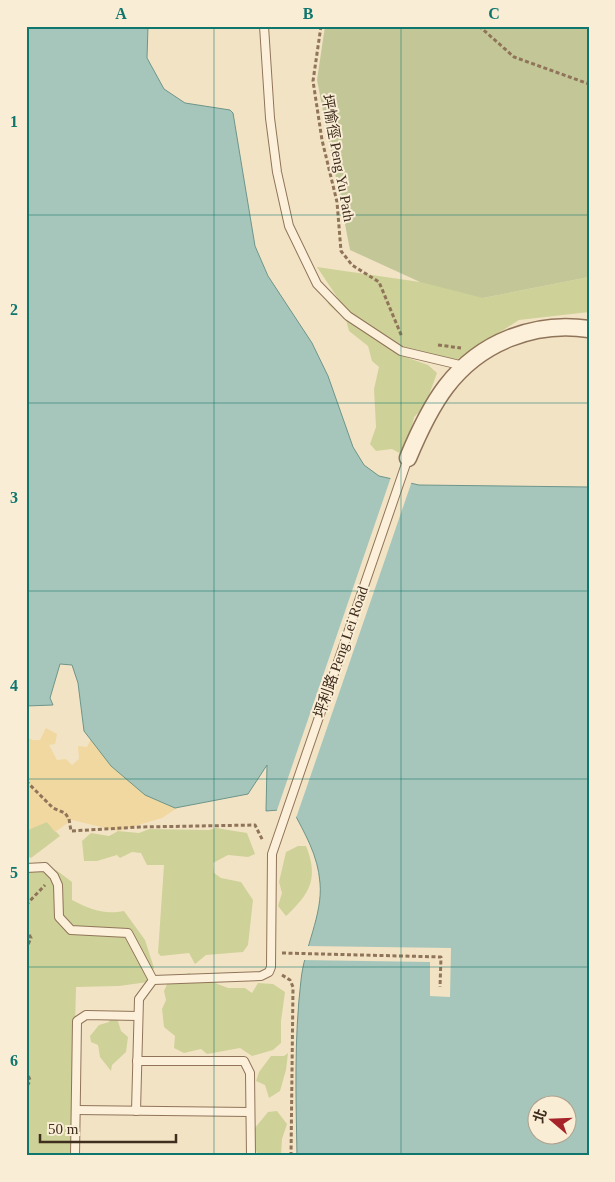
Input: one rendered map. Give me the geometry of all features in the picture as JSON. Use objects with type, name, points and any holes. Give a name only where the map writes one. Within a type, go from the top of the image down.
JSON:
[{"type":"street","name":"坪利路 Peng Lei Road","points":[[408,458],[436,399],[464,366],[482,351],[527,332],[571,326],[589,329]]},
{"type":"lane","points":[[264,26],[270,118],[277,172],[289,226],[317,284],[348,316],[401,351],[464,366]]},
{"type":"lane","name":"坪利路 Peng Lei Road","points":[[271,967],[270,864],[273,845],[408,458]]},
{"type":"lane","points":[[26,868],[45,867],[54,876],[58,884],[59,917],[71,930],[128,933],[153,980]]},
{"type":"lane","points":[[136,1111],[138,1016],[141,994],[153,980],[260,976],[269,972],[271,967]]},
{"type":"lane","points":[[75,1156],[77,1021],[86,1015],[138,1016]]},
{"type":"lane","points":[[137,1061],[244,1061],[250,1074],[251,1156]]},
{"type":"lane","points":[[76,1110],[250,1112]]},
{"type":"path","name":"坪愉徑 Peng Yu Path","points":[[321,26],[313,81],[322,140],[337,202],[342,251],[352,265],[379,282],[403,340]]},
{"type":"path","points":[[479,26],[514,57],[589,84]]},
{"type":"path","points":[[433,344],[482,351]]},
{"type":"path","points":[[26,781],[53,808],[66,813],[71,831],[140,827],[255,825],[264,843],[273,845]]},
{"type":"path","points":[[26,905],[54,876]]},
{"type":"path","points":[[26,930],[31,938],[26,949]]},
{"type":"path","points":[[271,953],[441,957],[440,987]]},
{"type":"path","points":[[271,967],[290,980],[293,987],[291,1156]]},
{"type":"path","points":[[26,1070],[30,1080],[26,1089]]},
{"type":"path","points":[[26,1148],[28,1156]]},
{"type":"green space","points":[[325,26],[589,26],[589,277],[483,298],[420,282],[350,250],[317,80]]},
{"type":"green space","points":[[442,248],[483,298],[589,277],[589,312],[519,320],[456,360],[403,348],[349,315],[317,267],[420,282]]},
{"type":"green space","points":[[317,284],[397,354],[428,365],[437,373],[425,406],[414,417],[409,440],[401,454],[392,449],[376,451],[370,444],[376,427],[374,389],[379,367],[372,361],[368,346],[349,331],[346,320],[329,305]]},
{"type":"green space","points":[[39,822],[47,822],[60,836],[31,858],[26,855],[26,832]]},
{"type":"green space","points":[[216,828],[247,833],[255,854],[248,857],[228,855],[213,863],[214,873],[221,878],[241,882],[253,900],[248,945],[243,952],[206,955],[195,964],[189,953],[161,956],[158,953],[164,865],[147,865],[141,853],[132,852],[120,858],[117,855],[97,861],[84,861],[82,841],[91,833],[109,836],[118,831],[139,833],[149,829],[209,830]]},
{"type":"green space","points":[[298,846],[306,846],[312,867],[312,876],[306,893],[286,916],[278,906],[282,893],[279,882],[286,852]]},
{"type":"green space","points":[[40,866],[56,870],[72,882],[72,900],[97,910],[110,912],[124,911],[145,940],[154,968],[148,982],[119,986],[76,987],[72,1156],[26,1156],[26,873]]},
{"type":"green space","points":[[189,973],[228,988],[245,988],[252,993],[258,983],[273,984],[285,992],[281,1021],[281,1043],[273,1050],[252,1056],[240,1048],[207,1054],[201,1049],[184,1053],[174,1048],[175,1036],[164,1027],[162,1009],[166,1000],[164,991],[169,980]]},
{"type":"green space","points":[[110,1017],[117,1018],[121,1031],[128,1037],[126,1052],[112,1065],[111,1071],[100,1057],[98,1045],[91,1042],[90,1036],[99,1025],[109,1022]]},
{"type":"green space","points":[[288,1053],[286,1070],[280,1091],[269,1098],[265,1085],[256,1081],[259,1072],[271,1056],[284,1056]]},
{"type":"green space","points":[[277,1111],[287,1124],[282,1139],[281,1156],[258,1156],[250,1134],[268,1112]]},
{"type":"sand","points":[[46,728],[57,734],[55,744],[49,745],[57,760],[66,759],[72,765],[79,759],[78,746],[87,747],[91,739],[111,766],[148,796],[177,808],[162,818],[118,831],[72,820],[55,832],[47,822],[28,830],[30,827],[26,825],[26,737],[40,740]]},
{"type":"water","points":[[26,26],[148,26],[147,58],[164,89],[185,103],[230,110],[233,113],[255,246],[268,276],[312,343],[328,376],[353,447],[364,465],[379,476],[419,485],[589,487],[589,1156],[297,1156],[297,1024],[301,980],[319,907],[320,883],[314,854],[292,809],[266,811],[267,765],[248,794],[175,808],[145,795],[111,766],[84,731],[78,683],[72,665],[60,664],[50,698],[53,705],[26,706]]},
{"type":"pier","points":[[391,477],[412,481],[295,821],[290,812],[276,813]]},
{"type":"pier","points":[[305,946],[451,948],[450,997],[430,996],[430,962],[301,960]]}]
